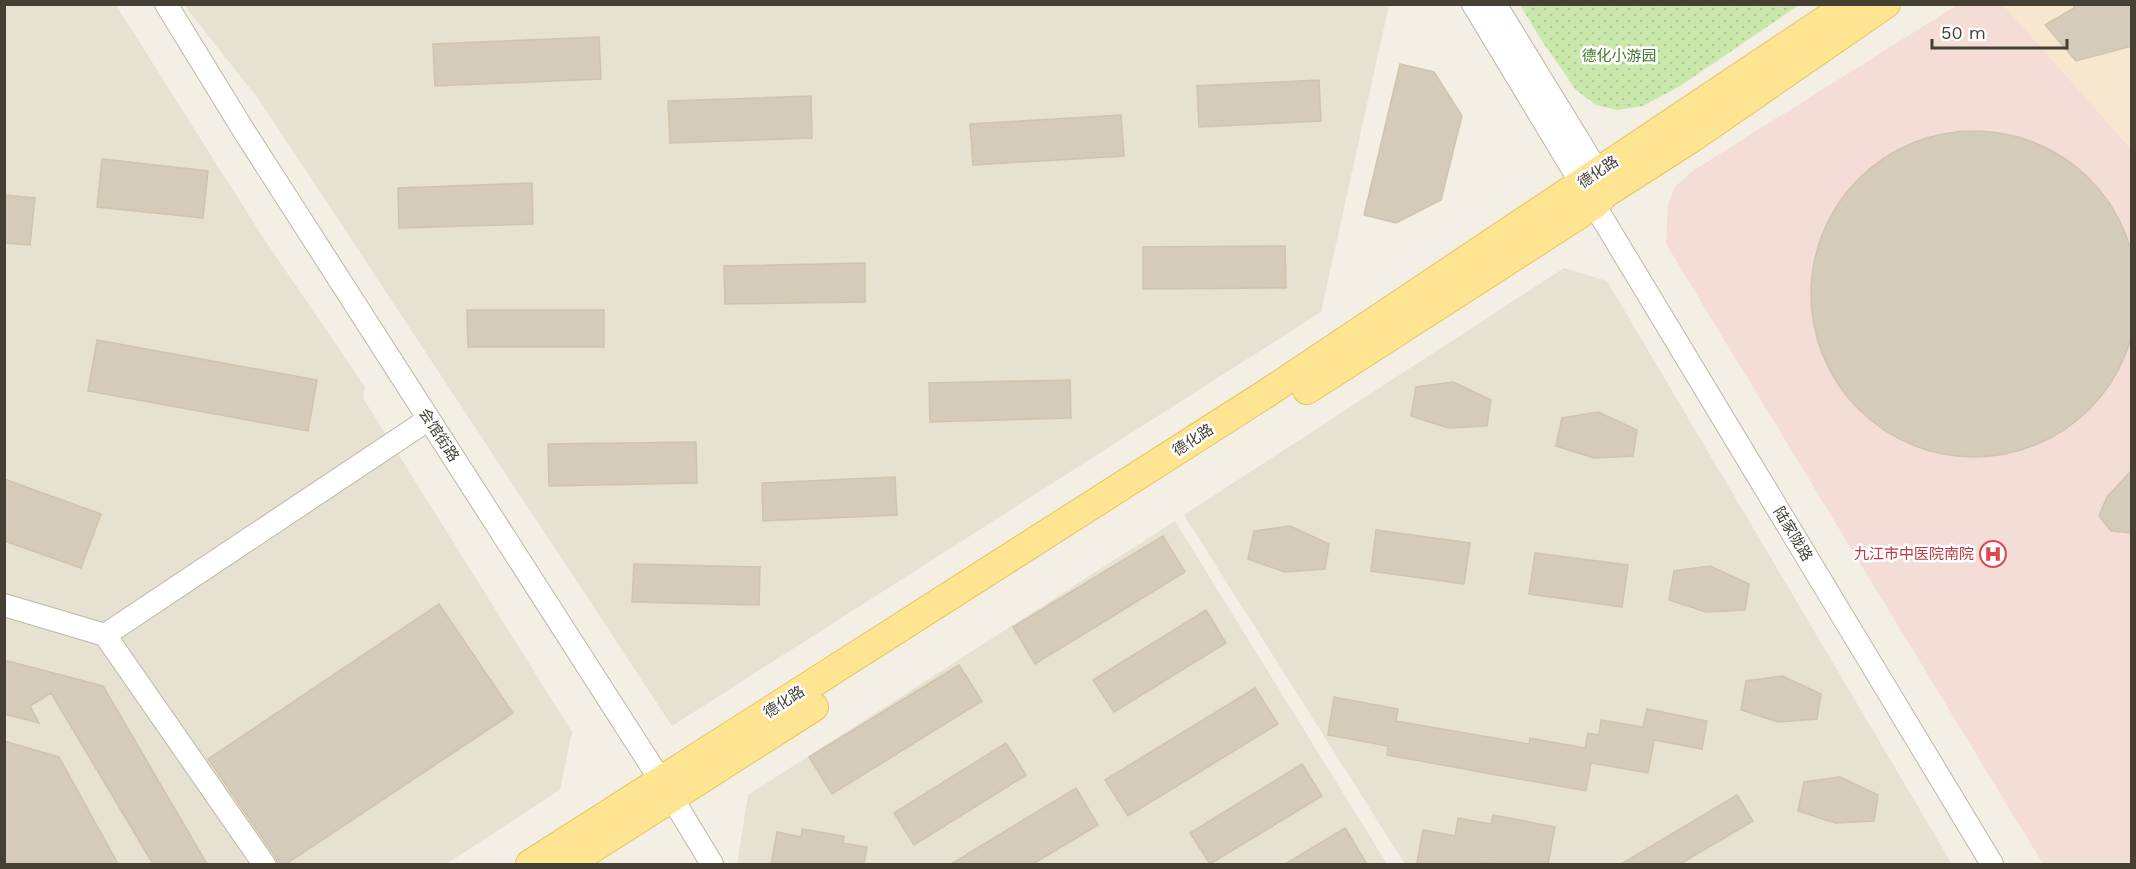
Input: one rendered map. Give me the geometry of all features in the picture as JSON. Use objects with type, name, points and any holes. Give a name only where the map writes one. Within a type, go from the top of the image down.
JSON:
[{"type":"main road","name":"德化路","points":[[530,864],[666,789],[1595,188],[1849,4]]},
{"type":"main road","name":"德化路","points":[[1595,188],[1692,138],[1886,4]]},
{"type":"main road","name":"德化路","points":[[568,864],[666,789]]},
{"type":"street","name":"会馆街路","points":[[166,4],[244,131],[712,864]]},
{"type":"street","points":[[1473,4],[1595,188]]},
{"type":"street","points":[[1496,4],[1595,188]]},
{"type":"street","name":"陆家陇路","points":[[1595,188],[1992,864]]},
{"type":"street","points":[[105,635],[429,418]]},
{"type":"street","points":[[4,605],[105,635],[264,864]]},
{"type":"shaded area","points":[[5,5],[116,5],[262,236],[365,387],[363,398],[572,732],[560,790],[446,864],[5,864]]},
{"type":"shaded area","points":[[184,5],[1389,5],[1321,312],[672,726],[260,101]]},
{"type":"shaded area","name":"九江市中医院南院","points":[[1957,5],[2003,5],[2131,149],[2131,864],[2043,864],[1666,244],[1668,204],[1675,187],[1691,172]]},
{"type":"shaded area","points":[[2003,5],[2131,5],[2131,149]]},
{"type":"shaded area","points":[[1564,268],[1607,281],[1952,864],[1405,864],[1184,515]]},
{"type":"shaded area","points":[[1175,521],[1387,864],[737,864],[748,795]]},
{"type":"green space","name":"德化小游园","points":[[1520,5],[1799,5],[1680,86],[1643,106],[1617,110],[1596,105],[1576,90]]},
{"type":"building","points":[[2073,4],[2132,4],[2132,46],[2076,61],[2045,25],[2074,8]]},
{"type":"building","points":[[599,37],[601,79],[435,86],[433,44]]},
{"type":"building","points":[[1400,64],[1434,72],[1462,116],[1441,200],[1396,223],[1364,215]]},
{"type":"building","points":[[1319,80],[1321,121],[1199,127],[1197,86]]},
{"type":"building","points":[[811,96],[812,138],[670,143],[668,101]]},
{"type":"building","points":[[1121,115],[1124,156],[973,165],[970,124]]},
{"type":"building","points":[[1958,131],[1990,131],[2037,143],[2065,158],[2090,178],[2110,203],[2125,231],[2134,262],[2137,294],[2134,326],[2125,357],[2110,385],[2090,410],[2065,430],[2037,445],[1990,457],[1958,457],[1927,450],[1897,438],[1870,420],[1848,398],[1830,371],[1818,341],[1811,310],[1811,278],[1818,247],[1830,217],[1848,190],[1870,168],[1897,150],[1927,138]]},
{"type":"building","points":[[102,159],[208,171],[203,218],[97,207]]},
{"type":"building","points":[[532,183],[533,224],[399,228],[398,188]]},
{"type":"building","points":[[4,195],[35,198],[30,245],[4,243]]},
{"type":"building","points":[[1285,246],[1286,288],[1143,289],[1143,247]]},
{"type":"building","points":[[865,263],[865,302],[725,304],[724,266]]},
{"type":"building","points":[[467,310],[604,310],[604,347],[468,347]]},
{"type":"building","points":[[97,340],[317,380],[308,431],[88,391]]},
{"type":"building","points":[[1070,380],[1071,418],[930,422],[929,383]]},
{"type":"building","points":[[1453,382],[1491,400],[1487,426],[1448,428],[1411,416],[1416,387]]},
{"type":"building","points":[[1598,412],[1637,430],[1633,456],[1594,458],[1556,446],[1562,418]]},
{"type":"building","points":[[696,442],[697,483],[549,486],[548,444]]},
{"type":"building","points":[[2132,470],[2132,533],[2111,531],[2099,516],[2107,497]]},
{"type":"building","points":[[895,477],[897,515],[763,521],[762,483]]},
{"type":"building","points":[[4,479],[101,514],[81,568],[4,541]]},
{"type":"building","points":[[1290,526],[1329,544],[1325,569],[1285,572],[1248,559],[1254,531]]},
{"type":"building","points":[[1376,530],[1470,543],[1464,584],[1371,571]]},
{"type":"building","points":[[1163,536],[1185,572],[1035,664],[1013,627]]},
{"type":"building","points":[[1535,553],[1628,565],[1622,607],[1529,594]]},
{"type":"building","points":[[634,564],[760,567],[759,605],[632,602]]},
{"type":"building","points":[[1710,566],[1749,584],[1745,610],[1706,612],[1669,600],[1674,571]]},
{"type":"building","points":[[439,604],[513,713],[286,864],[278,864],[275,856],[208,759]]},
{"type":"building","points":[[1206,610],[1226,643],[1114,712],[1093,680]]},
{"type":"building","points":[[4,660],[103,686],[207,864],[153,864],[51,693],[30,706],[39,723],[4,714]]},
{"type":"building","points":[[959,665],[982,701],[832,794],[809,757]]},
{"type":"building","points":[[1782,676],[1821,694],[1817,719],[1778,722],[1741,710],[1746,681]]},
{"type":"building","points":[[1255,688],[1278,724],[1128,816],[1105,780]]},
{"type":"building","points":[[1334,697],[1398,709],[1396,721],[1529,744],[1530,738],[1585,748],[1588,733],[1599,735],[1601,720],[1643,727],[1647,709],[1707,721],[1702,749],[1654,740],[1648,773],[1591,763],[1586,791],[1387,755],[1388,746],[1328,735]]},
{"type":"building","points":[[4,741],[59,757],[118,864],[4,864]]},
{"type":"building","points":[[1006,743],[1026,775],[914,845],[894,813]]},
{"type":"building","points":[[1302,764],[1322,796],[1210,864],[1190,833]]},
{"type":"building","points":[[1840,777],[1878,795],[1874,821],[1835,823],[1798,811],[1804,782]]},
{"type":"building","points":[[1076,788],[1098,825],[1033,864],[951,864]]},
{"type":"building","points":[[1737,795],[1753,821],[1680,864],[1621,864]]},
{"type":"building","points":[[1493,815],[1555,827],[1548,864],[1417,863],[1423,830],[1455,836],[1458,818],[1491,824]]},
{"type":"building","points":[[1345,828],[1367,864],[1285,864]]},
{"type":"building","points":[[802,829],[844,836],[843,843],[867,847],[864,864],[771,864],[777,832],[801,837]]},
{"type":"place","name":"九江市中医院南院","points":[[1993,554]]}]
